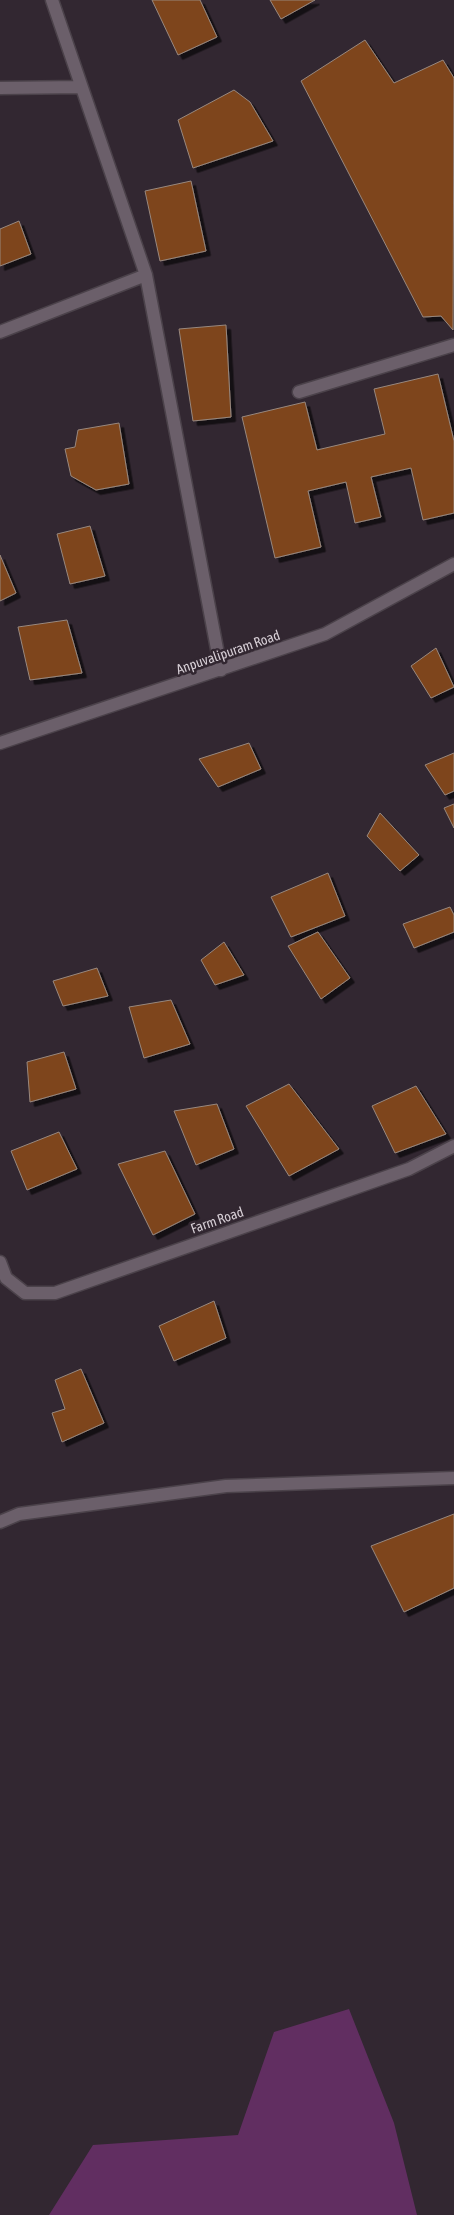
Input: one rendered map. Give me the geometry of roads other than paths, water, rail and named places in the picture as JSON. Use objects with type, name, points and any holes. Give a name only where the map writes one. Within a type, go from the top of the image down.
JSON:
[{"type":"street","points":[[52,0],[146,275],[221,670]]},
{"type":"street","points":[[0,88],[81,87]]},
{"type":"street","points":[[0,332],[146,275]]},
{"type":"street","points":[[299,392],[454,344]]},
{"type":"street","name":"Anpuvalipuram Road","points":[[0,743],[325,634],[454,564]]},
{"type":"street","name":"Farm Road","points":[[0,1262],[6,1278],[25,1293],[54,1293],[409,1169],[454,1146]]},
{"type":"street","points":[[0,1522],[19,1514],[226,1486],[454,1478]]}]
